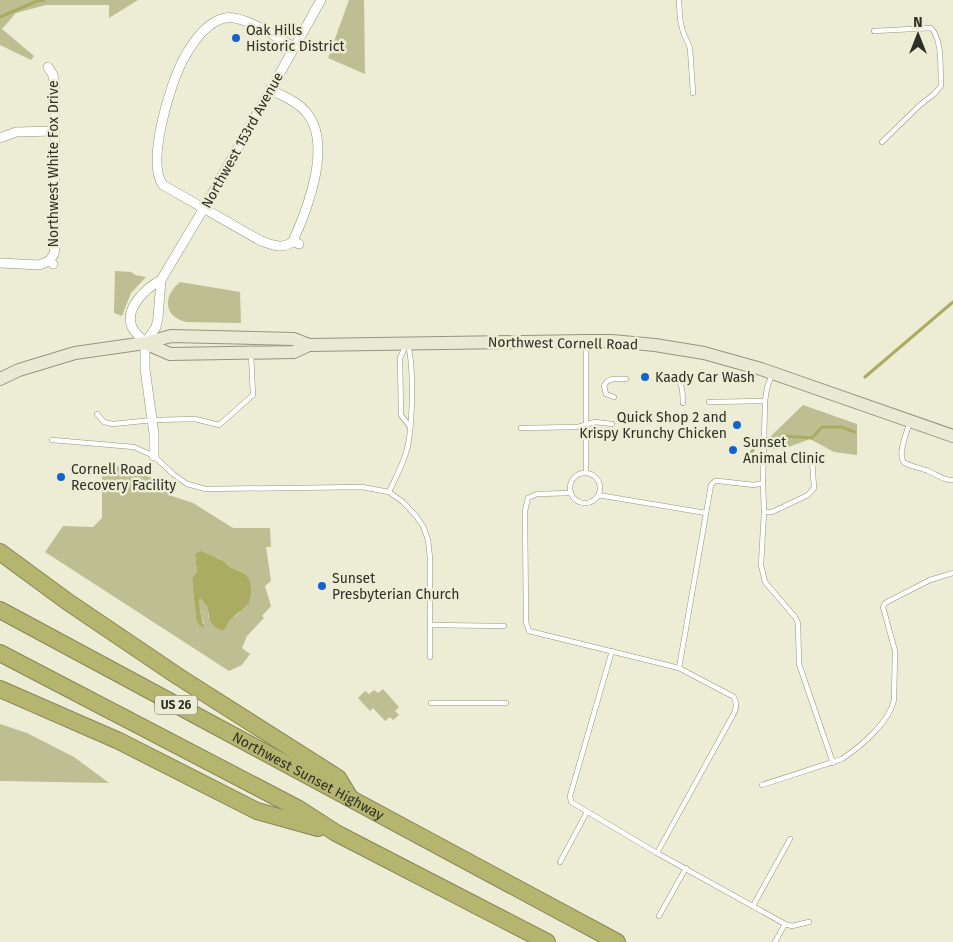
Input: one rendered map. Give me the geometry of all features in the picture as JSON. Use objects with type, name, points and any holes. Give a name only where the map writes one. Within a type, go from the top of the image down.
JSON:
[{"type":"highway","points":[[0,552],[68,602],[171,671],[338,778],[351,799]]},
{"type":"highway","name":"Northwest Sunset Highway","points":[[0,610],[617,942]]},
{"type":"highway","name":"US 26","points":[[0,653],[299,809],[336,833],[547,942]]},
{"type":"highway","points":[[0,689],[119,741],[257,811],[336,833]]},
{"type":"main road","name":"Northwest Cornell Road","points":[[0,379],[18,370],[75,353],[145,343],[171,336],[294,339],[309,345]]},
{"type":"main road","name":"Northwest Cornell Road","points":[[145,343],[170,354],[294,352],[309,345],[407,342],[586,340],[633,342],[680,349],[733,361],[953,436]]},
{"type":"street","name":"Northwest 153rd Avenue","points":[[154,456],[153,420],[145,369],[145,343],[156,327],[161,280],[204,208],[321,0]]},
{"type":"street","points":[[270,89],[304,110],[314,123],[318,140],[318,160],[296,242],[283,246],[261,241],[163,185],[157,172],[159,138],[164,115],[182,62],[193,44],[208,27],[226,18],[241,19],[294,47]]},
{"type":"street","name":"Northwest White Fox Drive","points":[[0,263],[42,265],[51,263],[55,247],[55,81],[48,67]]},
{"type":"street","points":[[0,138],[16,132],[55,131]]},
{"type":"street","name":"Northwest 153rd Avenue","points":[[145,343],[132,328],[132,312],[137,299],[148,286],[161,280]]},
{"type":"lane","points":[[680,0],[680,19],[690,48],[693,93]]},
{"type":"lane","points":[[874,31],[931,28],[936,32],[939,41],[941,86],[882,142]]},
{"type":"lane","points":[[586,340],[586,473]]},
{"type":"lane","points":[[407,342],[400,358],[402,415],[410,427]]},
{"type":"lane","points":[[389,492],[407,452],[410,427],[411,357],[407,342]]},
{"type":"lane","points":[[97,414],[104,422],[113,424],[153,420],[195,419],[219,425],[253,395],[250,353]]},
{"type":"lane","points":[[772,373],[765,401],[764,512],[761,564],[765,582],[798,623],[799,664],[833,763]]},
{"type":"lane","points":[[614,398],[606,394],[604,386],[606,381],[610,379],[626,379]]},
{"type":"lane","points":[[664,379],[680,381],[682,384],[683,402]]},
{"type":"lane","points":[[709,402],[765,401]]},
{"type":"lane","points":[[910,421],[901,453],[902,459],[906,463],[936,473],[944,480],[953,480]]},
{"type":"lane","points":[[521,428],[578,427],[595,422],[612,424]]},
{"type":"lane","points":[[52,440],[134,447],[154,456],[187,484],[206,489],[362,487],[389,492],[403,502],[416,516],[423,526],[428,540],[430,558],[430,657]]},
{"type":"lane","points":[[764,512],[772,512],[812,492],[814,488],[812,459]]},
{"type":"lane","points":[[586,473],[592,475],[599,483],[598,495],[595,500],[584,503],[578,502],[571,493],[572,481],[580,474],[586,473]]},
{"type":"lane","points":[[679,668],[711,485],[715,482],[754,485],[763,483]]},
{"type":"lane","points":[[571,493],[537,494],[528,498],[525,511],[526,622],[529,630],[538,634],[679,668],[734,697],[736,710],[657,853]]},
{"type":"lane","points":[[598,495],[706,514]]},
{"type":"lane","points":[[762,785],[842,759],[857,748],[886,720],[892,706],[894,694],[895,651],[883,607],[885,602],[930,580],[953,573]]},
{"type":"lane","points":[[430,625],[504,626]]},
{"type":"lane","points":[[612,651],[570,799],[574,804],[657,853],[785,924],[792,926],[809,922]]},
{"type":"lane","points":[[431,703],[506,703]]},
{"type":"lane","points":[[560,862],[587,812]]},
{"type":"lane","points":[[753,906],[790,839]]},
{"type":"lane","points":[[659,916],[686,868]]},
{"type":"lane","points":[[775,942],[785,924]]},
{"type":"green space","points":[[0,0],[138,0],[109,18],[109,5],[46,5],[16,13],[2,29],[34,56],[31,60],[0,45]]},
{"type":"green space","points":[[349,0],[364,0],[365,74],[328,58]]},
{"type":"green space","points":[[115,271],[131,272],[135,275],[146,277],[131,293],[122,316],[114,313]]},
{"type":"green space","points":[[180,282],[240,292],[241,323],[186,322],[178,319],[170,310],[168,299],[174,287]]},
{"type":"green space","points":[[803,405],[857,424],[857,455],[834,452],[810,439],[786,448],[773,449],[769,438]]},
{"type":"green space","points":[[102,464],[137,469],[163,484],[172,496],[193,503],[233,528],[270,528],[271,547],[266,547],[271,581],[265,586],[271,606],[262,616],[264,618],[247,636],[242,648],[250,654],[242,665],[229,671],[45,552],[63,526],[93,527],[102,518]],"holes":[[[205,553],[224,561],[228,566],[245,574],[239,613],[229,621],[208,617],[208,608],[201,599],[199,600],[204,624],[196,619],[192,578],[197,572],[195,554]]]},
{"type":"green space","points":[[383,689],[399,707],[395,711],[399,715],[393,720],[390,717],[385,721],[373,708],[370,711],[358,698],[365,691],[369,694],[374,690],[378,693]]},
{"type":"green space","points":[[0,724],[27,733],[74,757],[109,783],[0,781]]},
{"type":"shaded area","points":[[201,551],[224,561],[228,566],[245,574],[250,581],[249,603],[229,621],[224,630],[214,626],[209,616],[208,608],[201,599],[199,600],[204,628],[198,624],[196,619],[192,578],[197,572],[195,554]]},
{"type":"waterway","points":[[0,17],[37,1],[44,0]]},
{"type":"waterway","points":[[865,377],[953,302]]},
{"type":"waterway","points":[[770,441],[785,436],[812,438],[822,427],[841,427],[855,432]]},
{"type":"waterway","points":[[749,456],[759,441]]},
{"type":"place","name":"Oak Hills Historic District","points":[[236,38]]},
{"type":"place","name":"Kaady Car Wash","points":[[645,377]]},
{"type":"place","name":"Quick Shop 2 and Krispy Krunchy Chicken","points":[[737,425]]},
{"type":"place","name":"Sunset Animal Clinic","points":[[733,450]]},
{"type":"place","name":"Cornell Road Recovery Facility","points":[[61,477]]},
{"type":"place","name":"Sunset Presbyterian Church","points":[[322,586]]}]
